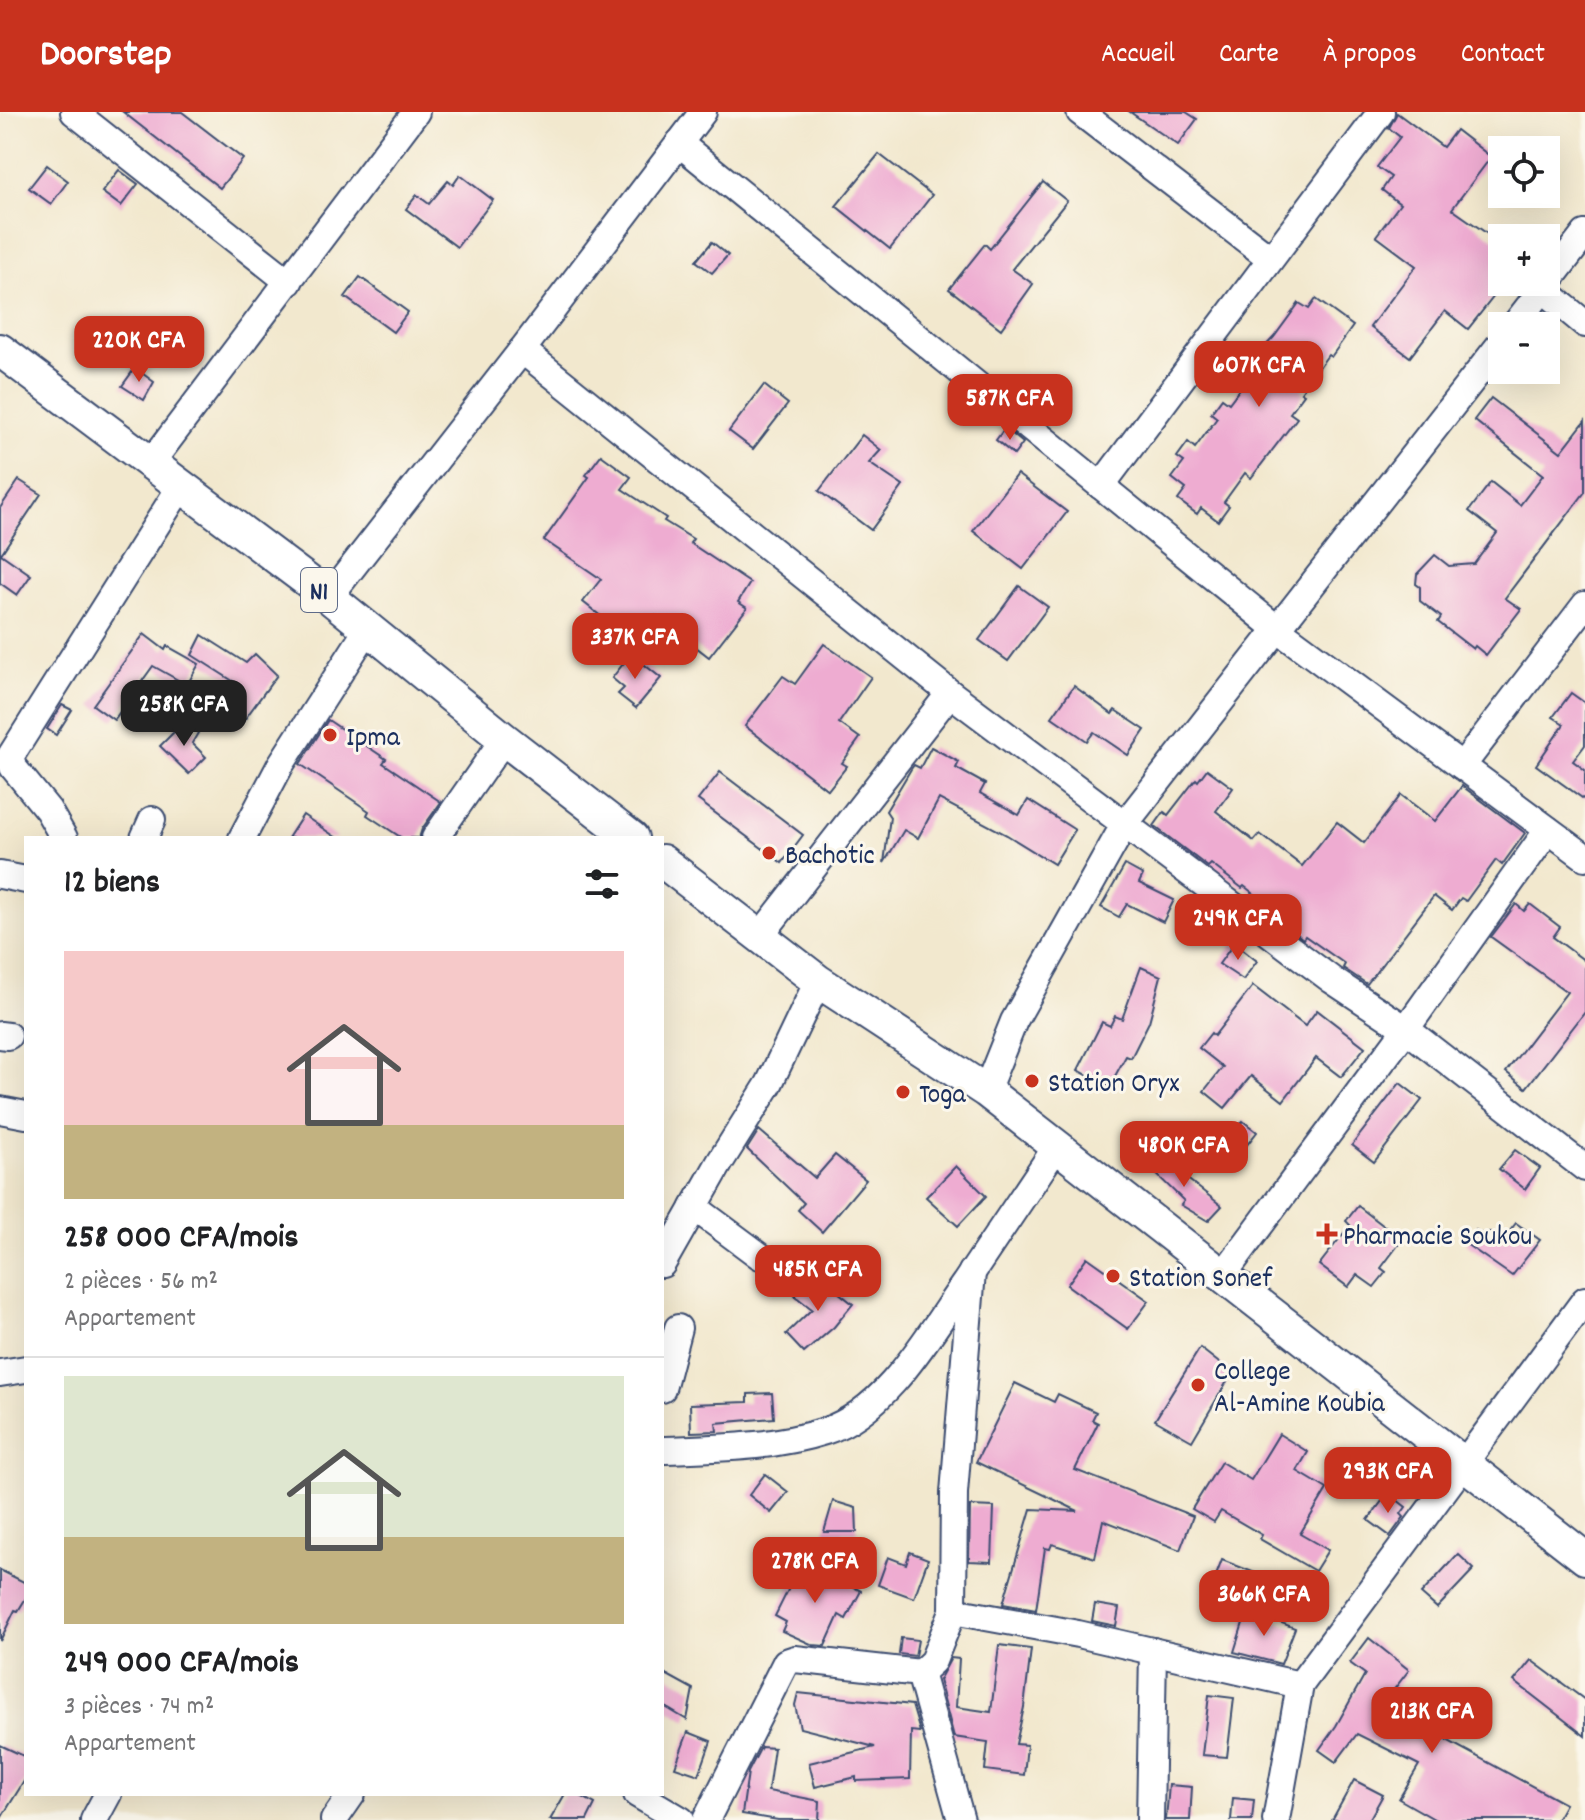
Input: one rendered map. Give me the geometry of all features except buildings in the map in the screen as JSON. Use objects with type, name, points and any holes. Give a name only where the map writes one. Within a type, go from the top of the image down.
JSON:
[{"type":"main road","name":"N1","points":[[0,350],[329,597],[629,836]]},
{"type":"main road","points":[[664,863],[818,981],[986,1091],[1585,1558]]},
{"type":"street","points":[[74,112],[289,282]]},
{"type":"street","points":[[150,464],[416,112]]},
{"type":"street","points":[[329,597],[703,112]]},
{"type":"street","points":[[1080,112],[1270,258]]},
{"type":"street","points":[[1101,486],[1381,112]]},
{"type":"street","points":[[679,143],[1276,628],[1585,857]]},
{"type":"street","points":[[1560,267],[1585,234]]},
{"type":"street","points":[[1525,312],[1538,296]]},
{"type":"street","points":[[1551,296],[1585,324]]},
{"type":"street","points":[[522,350],[950,693],[1332,980],[1406,1029],[1585,1168]]},
{"type":"street","points":[[986,1091],[1014,1021],[1124,825],[1488,360]]},
{"type":"street","points":[[63,836],[48,810],[13,767],[10,757],[181,486]]},
{"type":"street","points":[[1462,766],[1585,605]]},
{"type":"street","points":[[243,836],[281,764],[367,630]]},
{"type":"street","points":[[760,936],[950,693]]},
{"type":"street","points":[[436,836],[504,739]]},
{"type":"street","points":[[1223,1275],[1406,1029],[1548,830]]},
{"type":"street","points":[[0,875],[24,880]]},
{"type":"street","points":[[664,1260],[769,1084],[818,981]]},
{"type":"street","points":[[0,1110],[24,1115]]},
{"type":"street","points":[[664,1450],[780,1442],[827,1431],[858,1415],[881,1395],[912,1360],[1057,1146]]},
{"type":"street","points":[[694,1207],[760,1256]]},
{"type":"street","points":[[706,1820],[786,1662],[795,1659],[920,1673],[933,1661],[953,1611],[954,1493],[972,1272]]},
{"type":"street","points":[[1276,1820],[1300,1685],[1585,1300]]},
{"type":"street","points":[[664,1381],[678,1328]]},
{"type":"street","points":[[0,1373],[24,1369]]},
{"type":"street","points":[[953,1611],[1078,1634],[1300,1685]]},
{"type":"street","points":[[1150,1820],[1153,1651]]},
{"type":"street","points":[[920,1673],[961,1820]]},
{"type":"street","points":[[94,1820],[107,1796]]},
{"type":"street","points":[[334,1820],[351,1796]]},
{"type":"street","points":[[640,1796],[681,1820]]},
{"type":"place","name":"Ipma","points":[[330,735]]},
{"type":"place","name":"Bachotic","points":[[769,853]]},
{"type":"place","name":"Station Oryx","points":[[1032,1081]]},
{"type":"place","name":"Toga","points":[[903,1092]]},
{"type":"place","name":"Pharmacie Soukou","points":[[1327,1234]]},
{"type":"place","name":"Station Sonef","points":[[1113,1276]]},
{"type":"place","name":"College Al-Amine Koubia","points":[[1198,1385]]}]
